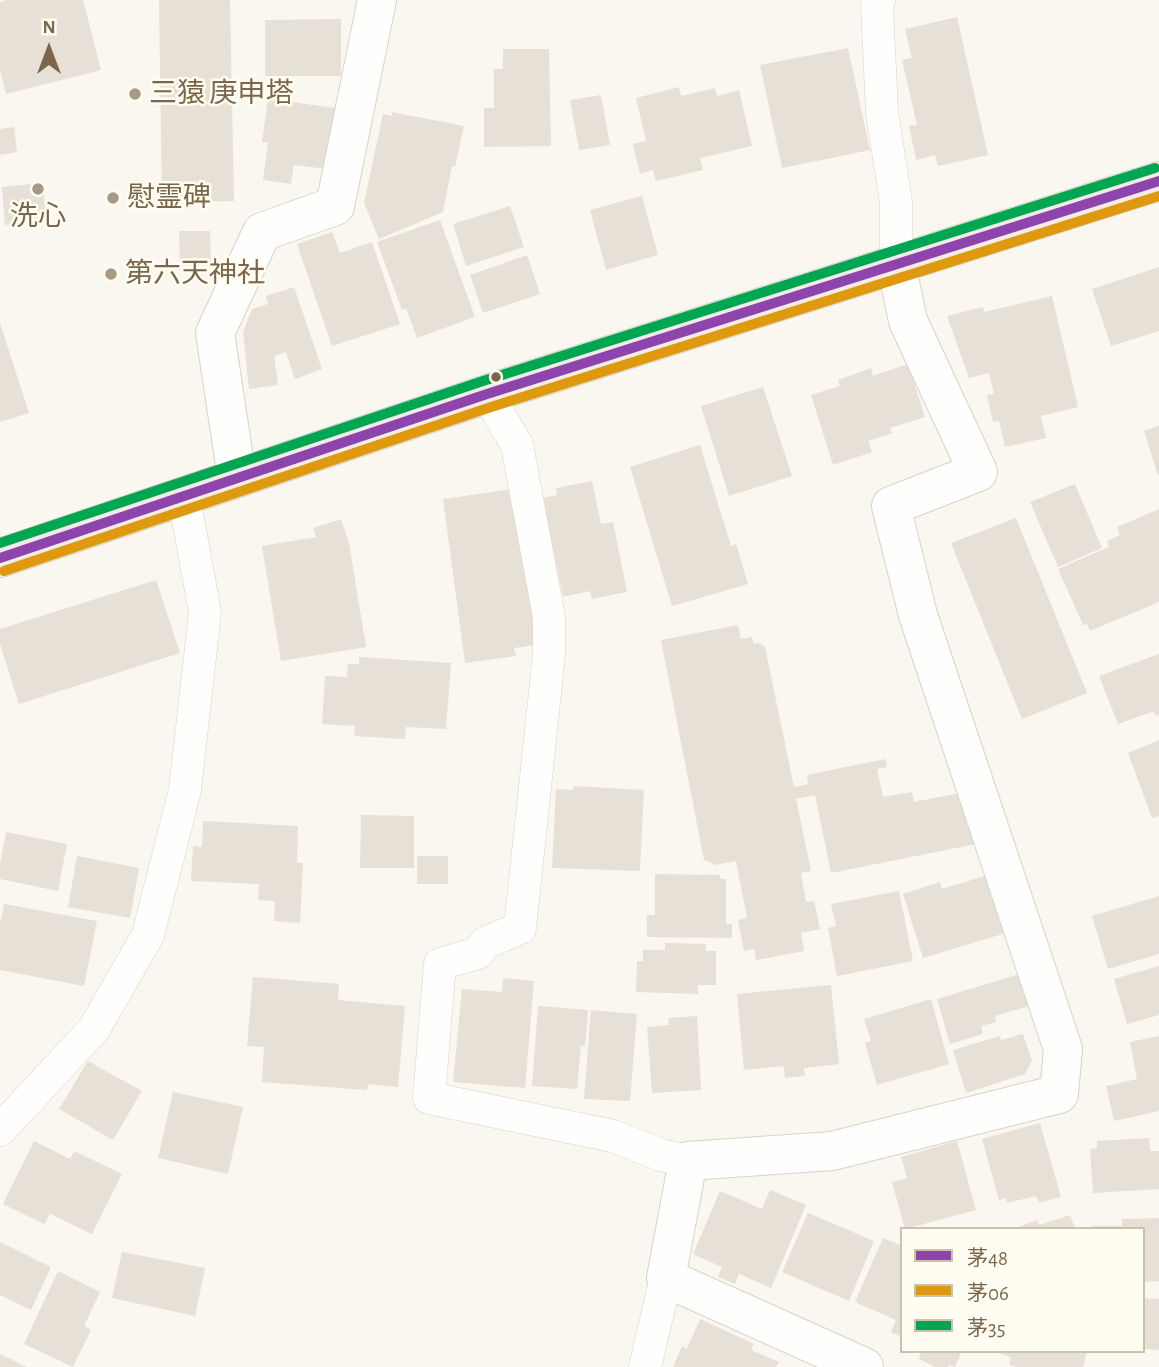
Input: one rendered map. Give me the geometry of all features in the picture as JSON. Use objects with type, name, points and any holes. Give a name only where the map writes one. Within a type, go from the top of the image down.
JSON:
[{"type":"highway","points":[[0,558],[487,394],[1159,181]]},
{"type":"street","points":[[237,478],[215,333],[262,232],[335,206],[377,0]]},
{"type":"street","points":[[864,1367],[666,1278],[688,1161],[832,1152],[1059,1094],[1063,1049],[918,615],[891,506],[978,472],[908,321],[897,263]]},
{"type":"lane","points":[[879,0],[877,5],[882,113],[896,202],[897,263]]},
{"type":"lane","points":[[487,394],[517,446],[549,617],[549,655],[520,928],[485,943],[478,953],[440,964],[429,1098],[613,1136],[661,1155],[688,1161]]},
{"type":"lane","points":[[0,1130],[94,1029],[148,935],[185,790],[205,612],[184,496]]},
{"type":"lane","points":[[645,1367],[666,1278]]},
{"type":"building","points":[[83,0],[101,70],[6,94],[0,70],[0,2]]},
{"type":"building","points":[[159,0],[230,0],[234,201],[162,202]]},
{"type":"building","points":[[957,17],[988,155],[938,166],[935,155],[916,160],[909,126],[917,125],[902,60],[912,58],[905,29]]},
{"type":"building","points":[[341,19],[341,76],[265,76],[265,20]]},
{"type":"building","points":[[848,48],[870,150],[782,168],[760,65]]},
{"type":"building","points":[[503,49],[549,49],[551,146],[484,147],[484,108],[494,108],[494,69],[503,69]]},
{"type":"building","points":[[679,87],[681,96],[715,88],[717,96],[739,90],[752,146],[700,158],[703,170],[656,181],[653,170],[640,174],[633,144],[646,141],[636,98]]},
{"type":"building","points":[[601,95],[610,145],[579,150],[570,100]]},
{"type":"building","points":[[268,99],[343,109],[335,170],[294,165],[291,184],[263,180],[268,143],[262,142]]},
{"type":"building","points":[[392,112],[464,126],[455,167],[452,166],[443,212],[379,239],[364,203],[383,114],[392,116]]},
{"type":"building","points":[[14,127],[17,152],[0,155],[0,129]]},
{"type":"building","points":[[43,183],[46,221],[5,225],[2,187]]},
{"type":"building","points":[[642,196],[658,255],[606,270],[590,210]]},
{"type":"building","points":[[510,206],[524,247],[466,266],[453,224]]},
{"type":"building","points":[[440,220],[475,317],[417,338],[406,308],[402,310],[377,242]]},
{"type":"building","points":[[179,231],[210,231],[211,266],[180,266]]},
{"type":"building","points":[[332,232],[340,253],[372,242],[400,324],[332,346],[297,244]]},
{"type":"building","points":[[527,255],[540,294],[483,313],[470,275]]},
{"type":"building","points":[[1159,267],[1159,331],[1111,346],[1092,289]]},
{"type":"building","points":[[294,287],[322,369],[295,379],[286,352],[274,356],[278,385],[249,389],[243,332],[252,309],[268,304],[266,296]]},
{"type":"building","points":[[1052,296],[1078,407],[1041,416],[1046,438],[1005,447],[999,421],[993,422],[987,395],[994,394],[989,373],[969,378],[947,316],[983,307],[984,312]]},
{"type":"building","points":[[0,323],[29,413],[0,422]]},
{"type":"building","points":[[908,364],[925,417],[890,428],[892,433],[868,441],[872,452],[833,465],[811,395],[840,386],[838,380],[871,368],[873,376]]},
{"type":"building","points":[[763,387],[792,476],[729,496],[701,406]]},
{"type":"building","points":[[1159,426],[1159,475],[1158,475],[1144,431]]},
{"type":"building","points":[[700,445],[731,546],[736,544],[748,584],[672,606],[630,467]]},
{"type":"building","points":[[592,481],[601,524],[613,522],[627,592],[592,599],[590,591],[563,597],[542,498],[557,495],[556,488]]},
{"type":"building","points":[[1075,484],[1102,548],[1058,567],[1030,502]]},
{"type":"building","points":[[514,489],[536,645],[514,648],[516,656],[465,663],[443,499]]},
{"type":"building","points":[[1159,509],[1159,602],[1090,631],[1087,624],[1083,625],[1058,569],[1109,547],[1107,541],[1120,535],[1117,527]]},
{"type":"building","points":[[1016,518],[1087,693],[1022,719],[951,543]]},
{"type":"building","points":[[341,519],[349,543],[366,647],[281,661],[262,546],[316,537],[313,528]]},
{"type":"building","points":[[156,580],[180,653],[19,704],[0,644],[0,629]]},
{"type":"building","points":[[738,625],[741,639],[752,637],[754,644],[760,643],[765,647],[794,787],[808,784],[807,775],[885,759],[887,767],[877,769],[883,797],[912,792],[914,802],[965,792],[976,844],[831,873],[815,795],[796,799],[811,871],[801,873],[806,902],[814,901],[820,929],[801,933],[804,951],[756,960],[754,949],[744,951],[738,920],[747,918],[736,861],[716,865],[704,860],[661,640]]},
{"type":"building","points":[[1159,654],[1159,715],[1156,716],[1154,711],[1118,724],[1099,676]]},
{"type":"building","points":[[359,657],[451,663],[446,729],[406,727],[405,739],[354,736],[355,726],[322,724],[325,676],[347,677],[348,664],[359,664]]},
{"type":"building","points":[[1159,740],[1159,816],[1152,818],[1128,753]]},
{"type":"building","points":[[573,786],[644,790],[640,871],[552,868],[556,789],[573,790]]},
{"type":"building","points":[[361,815],[414,816],[414,868],[360,868]]},
{"type":"building","points":[[203,821],[298,826],[297,863],[303,863],[300,923],[274,921],[275,901],[258,900],[259,884],[191,881],[193,846],[202,847]]},
{"type":"building","points":[[6,832],[67,844],[58,891],[0,879]]},
{"type":"building","points":[[77,856],[139,868],[130,918],[68,907]]},
{"type":"building","points":[[417,856],[448,856],[448,884],[417,884]]},
{"type":"building","points":[[655,874],[720,875],[720,879],[726,879],[726,924],[732,924],[732,938],[647,937],[647,915],[655,915]]},
{"type":"building","points":[[988,875],[1006,933],[923,958],[903,894],[940,882],[942,889]]},
{"type":"building","points":[[899,891],[913,961],[837,976],[828,928],[836,926],[831,904]]},
{"type":"building","points":[[1159,896],[1159,954],[1108,969],[1092,916]]},
{"type":"building","points":[[4,904],[97,921],[84,986],[0,970],[0,923]]},
{"type":"building","points":[[665,943],[706,944],[706,951],[716,951],[716,985],[698,985],[698,994],[636,992],[637,961],[643,961],[643,950],[665,950]]},
{"type":"building","points":[[1159,966],[1159,1015],[1127,1024],[1114,979]]},
{"type":"building","points":[[1023,973],[1033,1005],[995,1016],[996,1022],[981,1026],[983,1034],[950,1044],[937,999]]},
{"type":"building","points":[[253,977],[339,984],[338,1000],[405,1006],[398,1087],[368,1084],[367,1090],[262,1082],[264,1047],[247,1046]]},
{"type":"building","points":[[503,978],[534,981],[525,1088],[453,1082],[462,989],[502,992]]},
{"type":"building","points":[[831,985],[839,1064],[804,1068],[805,1076],[785,1078],[784,1066],[744,1070],[737,994]]},
{"type":"building","points":[[931,999],[949,1064],[877,1085],[865,1043],[871,1041],[864,1019]]},
{"type":"building","points":[[538,1006],[588,1010],[585,1047],[581,1046],[577,1089],[532,1086]]},
{"type":"building","points":[[591,1010],[637,1014],[630,1101],[584,1099]]},
{"type":"building","points":[[697,1016],[701,1090],[652,1093],[647,1027],[669,1025],[668,1018]]},
{"type":"building","points":[[1023,1034],[1032,1061],[1025,1074],[966,1093],[953,1050],[1000,1036],[1001,1040]]},
{"type":"building","points":[[1159,1036],[1159,1111],[1114,1121],[1106,1086],[1137,1079],[1130,1042]]},
{"type":"building","points":[[88,1061],[142,1091],[113,1140],[59,1109]]},
{"type":"building","points":[[173,1092],[243,1107],[228,1174],[158,1158]]},
{"type":"building","points":[[1040,1123],[1061,1197],[1039,1203],[1036,1196],[1007,1203],[1005,1198],[999,1200],[982,1139]]},
{"type":"building","points":[[1149,1138],[1150,1151],[1159,1151],[1159,1189],[1093,1193],[1090,1149],[1097,1148],[1097,1141]]},
{"type":"building","points":[[34,1141],[70,1159],[74,1151],[122,1174],[92,1234],[50,1214],[44,1224],[3,1204]]},
{"type":"building","points":[[957,1141],[976,1210],[904,1227],[892,1182],[907,1178],[901,1157]]},
{"type":"building","points":[[770,1190],[806,1205],[771,1288],[739,1274],[735,1284],[718,1277],[722,1267],[693,1254],[720,1191],[762,1209]]},
{"type":"building","points":[[808,1213],[874,1241],[849,1301],[782,1272]]},
{"type":"building","points":[[1070,1215],[1074,1227],[1018,1227],[1037,1220],[1039,1225]]},
{"type":"building","points":[[1159,1218],[1159,1281],[1145,1282],[1145,1227],[1092,1227],[1122,1226],[1122,1219]]},
{"type":"building","points":[[883,1238],[900,1245],[900,1336],[891,1332],[896,1320],[855,1302]]},
{"type":"building","points":[[0,1242],[51,1267],[31,1310],[0,1295]]},
{"type":"building","points":[[122,1252],[205,1268],[195,1316],[112,1298]]},
{"type":"building","points":[[58,1271],[100,1292],[84,1326],[91,1330],[73,1367],[24,1344]]},
{"type":"building","points":[[1145,1298],[1159,1299],[1159,1350],[1145,1349]]},
{"type":"building","points":[[700,1319],[754,1344],[751,1350],[779,1362],[776,1367],[673,1367],[682,1346],[687,1349]]},
{"type":"building","points":[[920,1353],[961,1353],[955,1367],[935,1367],[919,1359]]},
{"type":"building","points":[[999,1353],[1086,1353],[1083,1367],[1017,1367],[1009,1365],[1011,1357]]},
{"type":"building","points":[[0,1354],[27,1367],[0,1367]]},
{"type":"transit line","name":"茅35","points":[[0,543],[483,381],[1155,168]]},
{"type":"transit line","name":"茅48","points":[[0,558],[487,394],[1159,181]]},
{"type":"transit line","name":"茅06","points":[[4,571],[491,407],[1159,196]]},
{"type":"place","name":"三猿 庚申塔","points":[[135,94]]},
{"type":"place","name":"洗心","points":[[38,189]]},
{"type":"place","name":"慰霊碑","points":[[113,198]]},
{"type":"place","name":"第六天神社","points":[[111,274]]}]
